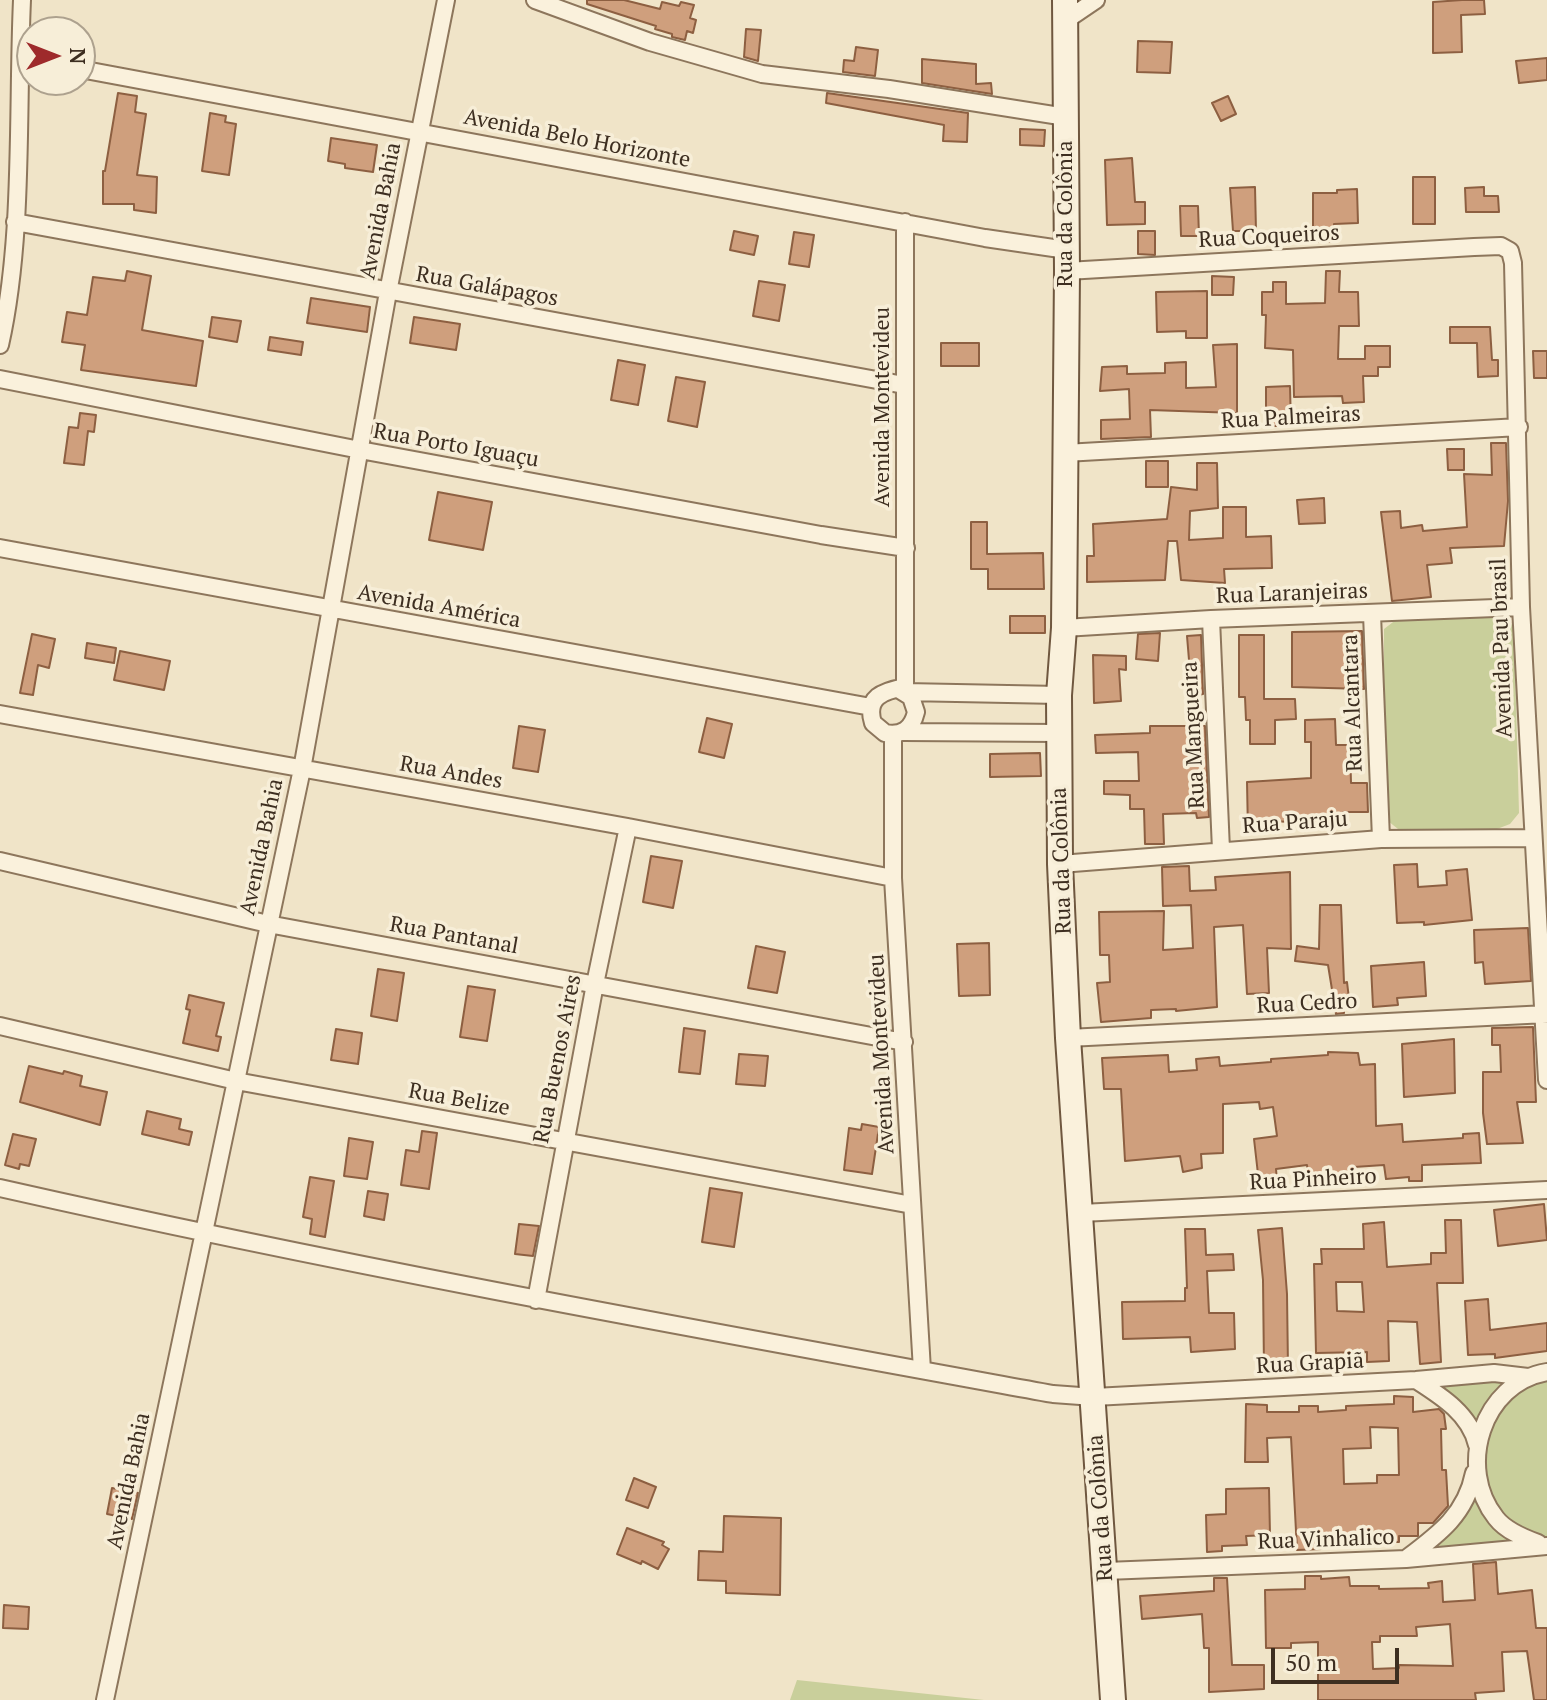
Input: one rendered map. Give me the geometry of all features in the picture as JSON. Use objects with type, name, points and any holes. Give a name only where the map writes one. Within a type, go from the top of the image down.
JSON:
[{"type":"main road","name":"Rua da Colônia","points":[[1065,11],[1067,261],[1064,628],[1059,695],[1060,864],[1068,1038],[1113,1700]]},
{"type":"street","name":"Avenida Bahia","points":[[105,1700],[302,769],[388,292],[446,0]]},
{"type":"street","points":[[535,0],[650,42],[754,72],[889,89],[1066,117]]},
{"type":"street","points":[[1065,11],[1096,0]]},
{"type":"street","name":"Avenida Belo Horizonte","points":[[96,72],[905,222],[1067,261]]},
{"type":"street","points":[[0,345],[9,298],[24,96]]},
{"type":"street","name":"Rua Galápagos","points":[[15,222],[904,385]]},
{"type":"street","name":"Avenida Montevideu","points":[[905,222],[905,690]]},
{"type":"street","name":"Avenida Pau brasil","points":[[1474,247],[1501,246],[1510,251],[1513,263],[1521,607],[1532,838],[1544,963],[1547,1080]]},
{"type":"street","name":"Rua Coqueiros","points":[[1067,261],[1474,247]]},
{"type":"street","name":"Rua Porto Iguaçu","points":[[0,379],[360,450],[906,548]]},
{"type":"street","name":"Rua Palmeiras","points":[[1065,453],[1519,427]]},
{"type":"street","name":"Avenida América","points":[[0,548],[871,707]]},
{"type":"street","name":"Rua Laranjeiras","points":[[1064,628],[1521,607]]},
{"type":"street","name":"Rua Alcantara","points":[[1372,614],[1381,839]]},
{"type":"street","name":"Rua Mangueira","points":[[1211,619],[1221,850]]},
{"type":"street","points":[[898,733],[914,720],[916,712],[905,690]]},
{"type":"street","points":[[1059,695],[884,691],[873,700],[871,707],[873,723],[878,729],[898,733],[1059,733]]},
{"type":"street","name":"Rua Andes","points":[[0,714],[893,878]]},
{"type":"street","name":"Avenida Montevideu","points":[[898,733],[893,878],[922,1370]]},
{"type":"street","name":"Rua Buenos Aires","points":[[536,1300],[595,984],[628,827]]},
{"type":"street","name":"Rua Paraju","points":[[1060,864],[1381,839],[1532,838]]},
{"type":"street","name":"Rua Pantanal","points":[[0,861],[268,924],[904,1042]]},
{"type":"street","name":"Rua Cedro","points":[[1068,1038],[1546,1014]]},
{"type":"street","name":"Rua Belize","points":[[0,1026],[236,1081],[912,1205]]},
{"type":"street","name":"Rua Grapiã","points":[[0,1188],[204,1234],[536,1300],[1053,1394],[1094,1397],[1494,1373],[1528,1377]]},
{"type":"street","name":"Rua Pinheiro","points":[[1081,1213],[1547,1190]]},
{"type":"street","points":[[1477,1445],[1499,1398],[1528,1377],[1547,1372]]},
{"type":"street","points":[[1406,1559],[1441,1533],[1456,1517],[1471,1490],[1476,1467],[1477,1445],[1473,1429],[1461,1415],[1416,1380]]},
{"type":"street","points":[[1476,1467],[1483,1495],[1497,1520],[1520,1536],[1547,1546]]},
{"type":"street","name":"Rua Vinhalico","points":[[1106,1571],[1406,1559],[1547,1546]]},
{"type":"green space","points":[[1499,615],[1509,620],[1514,629],[1519,813],[1510,824],[1497,829],[1398,829],[1388,821],[1384,808],[1384,629],[1397,619]]},
{"type":"green space","points":[[1547,1374],[1547,1547],[1422,1556],[1470,1483],[1473,1445],[1431,1381]]},
{"type":"green space","points":[[797,1680],[984,1700],[790,1700]]},
{"type":"building","points":[[587,0],[624,0],[660,9],[662,2],[694,5],[690,18],[696,20],[693,33],[687,31],[685,40],[672,37],[672,34],[655,29],[656,26],[587,4]]},
{"type":"building","points":[[1484,0],[1485,14],[1461,15],[1462,52],[1433,53],[1433,2]]},
{"type":"building","points":[[746,29],[761,30],[758,61],[744,57]]},
{"type":"building","points":[[1138,41],[1172,42],[1170,73],[1137,72]]},
{"type":"building","points":[[856,47],[878,50],[875,76],[843,72],[844,60],[854,61]]},
{"type":"building","points":[[1547,58],[1547,80],[1519,83],[1516,61]]},
{"type":"building","points":[[922,59],[976,64],[976,84],[991,83],[992,94],[922,83]]},
{"type":"building","points":[[118,93],[137,96],[135,112],[146,114],[137,175],[157,177],[156,213],[134,210],[134,204],[103,204],[103,171]]},
{"type":"building","points":[[827,93],[968,113],[967,142],[943,141],[944,125],[826,103]]},
{"type":"building","points":[[1228,96],[1236,114],[1221,121],[1212,103]]},
{"type":"building","points":[[210,113],[226,116],[225,122],[236,124],[229,175],[202,171]]},
{"type":"building","points":[[1020,129],[1045,130],[1044,146],[1020,145]]},
{"type":"building","points":[[331,138],[377,145],[373,172],[345,168],[345,164],[328,161]]},
{"type":"building","points":[[1132,158],[1135,202],[1145,202],[1145,224],[1107,225],[1105,160]]},
{"type":"building","points":[[1413,177],[1435,177],[1435,224],[1413,224]]},
{"type":"building","points":[[1255,187],[1256,231],[1233,231],[1230,188]]},
{"type":"building","points":[[1484,187],[1484,196],[1498,196],[1499,212],[1466,212],[1465,188]]},
{"type":"building","points":[[1357,189],[1358,223],[1334,224],[1334,242],[1313,242],[1313,193]]},
{"type":"building","points":[[1180,206],[1198,206],[1199,236],[1181,236]]},
{"type":"building","points":[[734,231],[758,236],[754,255],[730,250]]},
{"type":"building","points":[[1138,231],[1155,231],[1155,255],[1138,254]]},
{"type":"building","points":[[794,232],[814,235],[809,267],[789,264]]},
{"type":"building","points":[[127,271],[151,276],[142,330],[203,341],[196,386],[81,370],[85,345],[62,342],[67,312],[87,315],[93,277],[125,281]]},
{"type":"building","points":[[1326,271],[1340,271],[1339,292],[1358,292],[1359,326],[1339,326],[1338,359],[1365,359],[1365,346],[1390,346],[1390,367],[1378,367],[1378,376],[1363,376],[1364,402],[1343,403],[1342,396],[1294,397],[1293,350],[1265,348],[1266,315],[1262,315],[1262,292],[1273,292],[1273,282],[1286,282],[1286,304],[1325,303]]},
{"type":"building","points":[[1212,276],[1234,277],[1233,295],[1212,295]]},
{"type":"building","points":[[759,281],[785,285],[779,321],[753,316]]},
{"type":"building","points":[[1207,291],[1207,338],[1186,338],[1186,331],[1157,332],[1156,292]]},
{"type":"building","points":[[311,298],[370,307],[367,332],[307,323]]},
{"type":"building","points":[[212,317],[241,321],[237,342],[209,337]]},
{"type":"building","points":[[414,317],[460,324],[456,350],[410,343]]},
{"type":"building","points":[[1450,327],[1490,327],[1492,360],[1498,360],[1498,376],[1478,377],[1477,343],[1450,343]]},
{"type":"building","points":[[270,337],[303,342],[301,355],[268,350]]},
{"type":"building","points":[[941,343],[979,343],[979,366],[941,366]]},
{"type":"building","points":[[1237,344],[1237,413],[1150,410],[1151,437],[1101,439],[1101,420],[1130,419],[1129,389],[1100,391],[1102,367],[1127,366],[1127,374],[1165,373],[1165,363],[1186,362],[1186,388],[1216,387],[1213,345]]},
{"type":"building","points":[[1533,351],[1547,351],[1547,378],[1534,378]]},
{"type":"building","points":[[618,360],[645,365],[638,405],[611,400]]},
{"type":"building","points":[[676,377],[705,382],[697,427],[668,421]]},
{"type":"building","points":[[1290,386],[1291,426],[1266,426],[1266,387]]},
{"type":"building","points":[[80,413],[96,415],[94,432],[88,431],[84,465],[64,463],[69,427],[78,428]]},
{"type":"building","points":[[1491,443],[1506,443],[1508,501],[1504,546],[1450,548],[1452,563],[1427,565],[1431,597],[1392,601],[1381,512],[1400,511],[1401,528],[1422,525],[1423,531],[1467,527],[1464,474],[1492,475]]},
{"type":"building","points":[[1447,449],[1464,449],[1464,470],[1448,470]]},
{"type":"building","points":[[1146,461],[1168,461],[1168,487],[1146,487]]},
{"type":"building","points":[[1197,463],[1217,463],[1218,508],[1190,511],[1189,540],[1223,538],[1223,507],[1246,507],[1246,537],[1271,536],[1272,568],[1224,569],[1225,583],[1181,580],[1177,541],[1168,541],[1165,580],[1087,582],[1087,556],[1094,556],[1093,524],[1167,519],[1171,487],[1197,490]]},
{"type":"building","points":[[438,492],[492,502],[483,550],[429,540]]},
{"type":"building","points":[[1324,498],[1325,523],[1299,524],[1297,500]]},
{"type":"building","points":[[971,522],[987,522],[987,554],[1043,553],[1044,589],[988,589],[988,569],[971,569]]},
{"type":"building","points":[[1010,616],[1045,616],[1045,633],[1010,633]]},
{"type":"building","points":[[1362,631],[1364,689],[1292,687],[1292,632]]},
{"type":"building","points":[[1160,633],[1158,661],[1136,659],[1138,634]]},
{"type":"building","points":[[32,634],[55,639],[49,668],[38,665],[33,695],[20,693]]},
{"type":"building","points":[[1201,635],[1203,694],[1192,696],[1187,636]]},
{"type":"building","points":[[1239,635],[1264,635],[1264,699],[1295,699],[1296,719],[1275,720],[1275,744],[1250,744],[1250,720],[1246,720],[1245,697],[1239,697]]},
{"type":"building","points":[[87,643],[116,648],[114,663],[85,658]]},
{"type":"building","points":[[120,651],[170,661],[164,690],[114,680]]},
{"type":"building","points":[[1093,655],[1126,656],[1126,670],[1119,669],[1121,701],[1094,703]]},
{"type":"building","points":[[707,718],[732,724],[724,758],[699,752]]},
{"type":"building","points":[[1335,719],[1336,745],[1350,745],[1351,783],[1367,783],[1368,812],[1343,812],[1343,820],[1320,823],[1267,821],[1268,832],[1248,833],[1247,782],[1311,778],[1311,742],[1305,742],[1305,720]]},
{"type":"building","points":[[519,726],[545,730],[538,772],[513,768]]},
{"type":"building","points":[[1150,726],[1205,726],[1209,817],[1197,818],[1196,813],[1163,814],[1164,844],[1145,844],[1144,809],[1130,809],[1130,795],[1104,794],[1104,781],[1139,781],[1138,752],[1096,753],[1095,735],[1150,733]]},
{"type":"building","points":[[1040,753],[1041,776],[990,777],[990,754]]},
{"type":"building","points":[[651,856],[682,861],[673,908],[643,902]]},
{"type":"building","points":[[1417,864],[1418,887],[1447,885],[1446,871],[1467,869],[1472,920],[1424,925],[1424,922],[1397,923],[1394,865]]},
{"type":"building","points":[[1189,866],[1190,891],[1216,890],[1215,877],[1290,872],[1291,949],[1267,948],[1269,993],[1247,994],[1243,925],[1214,927],[1217,1007],[1151,1010],[1151,1018],[1101,1022],[1097,983],[1110,982],[1109,955],[1100,955],[1099,912],[1164,911],[1163,950],[1193,948],[1191,905],[1163,906],[1162,867]]},
{"type":"building","points":[[1320,905],[1341,905],[1344,983],[1347,982],[1350,1007],[1344,1008],[1344,1013],[1336,1014],[1328,965],[1295,961],[1297,946],[1319,949]]},
{"type":"building","points":[[1528,928],[1531,981],[1485,984],[1483,962],[1475,963],[1474,930]]},
{"type":"building","points":[[989,943],[990,995],[959,996],[957,944]]},
{"type":"building","points":[[756,946],[785,952],[777,993],[748,988]]},
{"type":"building","points":[[1424,962],[1426,996],[1397,998],[1398,1005],[1373,1007],[1371,966]]},
{"type":"building","points":[[378,969],[404,973],[397,1021],[371,1016]]},
{"type":"building","points":[[468,986],[495,990],[487,1041],[460,1037]]},
{"type":"building","points":[[189,995],[224,1003],[216,1036],[221,1037],[218,1051],[183,1043],[190,1010],[186,1009]]},
{"type":"building","points":[[1533,1027],[1536,1102],[1517,1102],[1523,1143],[1487,1144],[1483,1072],[1501,1072],[1500,1045],[1492,1045],[1492,1028]]},
{"type":"building","points":[[684,1028],[705,1031],[700,1074],[679,1072]]},
{"type":"building","points":[[336,1029],[362,1033],[358,1064],[331,1060]]},
{"type":"building","points":[[1454,1039],[1455,1093],[1404,1097],[1402,1044]]},
{"type":"building","points":[[1328,1052],[1358,1053],[1360,1065],[1375,1064],[1376,1126],[1402,1124],[1403,1142],[1463,1138],[1463,1134],[1479,1133],[1481,1163],[1422,1165],[1422,1181],[1409,1181],[1409,1177],[1386,1179],[1384,1165],[1354,1167],[1356,1185],[1335,1187],[1335,1180],[1309,1183],[1307,1165],[1276,1169],[1277,1181],[1259,1183],[1254,1139],[1277,1136],[1273,1107],[1260,1109],[1259,1102],[1223,1104],[1223,1153],[1201,1154],[1202,1168],[1183,1172],[1180,1156],[1125,1161],[1121,1089],[1104,1089],[1102,1058],[1168,1055],[1169,1072],[1197,1070],[1196,1059],[1219,1057],[1220,1066],[1328,1055]]},
{"type":"building","points":[[739,1054],[768,1056],[765,1086],[736,1084]]},
{"type":"building","points":[[29,1066],[82,1076],[80,1086],[107,1092],[100,1125],[20,1102]]},
{"type":"building","points":[[147,1111],[181,1119],[179,1129],[192,1132],[189,1145],[142,1134]]},
{"type":"building","points":[[862,1124],[879,1127],[872,1174],[844,1170],[849,1128],[861,1130]]},
{"type":"building","points":[[422,1131],[437,1133],[429,1189],[401,1185],[406,1150],[419,1152]]},
{"type":"building","points":[[13,1134],[36,1139],[29,1166],[20,1164],[19,1169],[5,1165]]},
{"type":"building","points":[[349,1138],[373,1142],[367,1179],[344,1176]]},
{"type":"building","points":[[310,1177],[334,1181],[325,1237],[310,1234],[312,1219],[303,1217]]},
{"type":"building","points":[[710,1188],[742,1193],[734,1247],[702,1242]]},
{"type":"building","points":[[368,1191],[388,1194],[384,1220],[364,1216]]},
{"type":"building","points":[[1544,1204],[1547,1240],[1498,1246],[1494,1210]]},
{"type":"building","points":[[1445,1220],[1461,1220],[1463,1283],[1437,1283],[1441,1362],[1420,1364],[1417,1322],[1388,1321],[1389,1361],[1367,1362],[1367,1352],[1316,1353],[1314,1264],[1322,1264],[1321,1249],[1364,1249],[1363,1224],[1384,1222],[1387,1267],[1431,1264],[1431,1253],[1446,1253]],"holes":[[[1336,1282],[1362,1282],[1364,1312],[1337,1311]]]},
{"type":"building","points":[[519,1224],[539,1226],[533,1256],[515,1254]]},
{"type":"building","points":[[1282,1228],[1288,1368],[1264,1368],[1263,1280],[1258,1230]]},
{"type":"building","points":[[1185,1229],[1205,1229],[1206,1255],[1233,1254],[1234,1270],[1207,1271],[1209,1313],[1234,1313],[1235,1349],[1191,1352],[1190,1337],[1123,1339],[1122,1302],[1185,1301]]},
{"type":"building","points":[[1488,1299],[1490,1330],[1547,1323],[1547,1351],[1495,1358],[1495,1354],[1468,1355],[1465,1301]]},
{"type":"building","points":[[1394,1396],[1413,1397],[1413,1412],[1439,1409],[1444,1414],[1446,1429],[1441,1429],[1442,1470],[1446,1470],[1448,1506],[1433,1523],[1418,1523],[1418,1536],[1399,1536],[1399,1542],[1348,1541],[1322,1545],[1322,1549],[1297,1550],[1291,1437],[1267,1438],[1268,1462],[1245,1462],[1246,1404],[1267,1405],[1267,1412],[1299,1412],[1299,1406],[1318,1406],[1318,1412],[1346,1410],[1346,1406],[1394,1404]],"holes":[[[1370,1427],[1398,1428],[1399,1475],[1377,1475],[1377,1483],[1344,1484],[1343,1449],[1371,1448]]]},
{"type":"building","points":[[634,1478],[656,1487],[648,1508],[626,1500]]},
{"type":"building","points":[[112,1488],[138,1493],[132,1519],[107,1514]]},
{"type":"building","points":[[1269,1488],[1270,1535],[1246,1536],[1247,1545],[1222,1546],[1222,1551],[1207,1552],[1206,1515],[1226,1514],[1226,1489]]},
{"type":"building","points":[[724,1516],[781,1518],[780,1595],[726,1593],[726,1581],[698,1580],[699,1551],[723,1552]]},
{"type":"building","points":[[627,1528],[664,1542],[662,1545],[669,1549],[658,1569],[617,1554]]},
{"type":"building","points":[[1496,1562],[1498,1594],[1532,1590],[1536,1628],[1547,1628],[1547,1700],[1534,1700],[1527,1651],[1502,1652],[1504,1691],[1475,1693],[1476,1700],[1318,1700],[1318,1642],[1291,1643],[1291,1648],[1266,1648],[1265,1590],[1305,1589],[1305,1576],[1321,1576],[1321,1579],[1349,1577],[1350,1586],[1379,1586],[1379,1589],[1429,1588],[1428,1583],[1442,1581],[1443,1602],[1475,1600],[1473,1564]],"holes":[[[1450,1624],[1453,1666],[1399,1665],[1399,1668],[1373,1669],[1372,1642],[1380,1642],[1380,1636],[1417,1636],[1416,1627]]]},
{"type":"building","points":[[1214,1578],[1227,1578],[1232,1665],[1264,1665],[1264,1689],[1209,1692],[1209,1648],[1204,1648],[1202,1614],[1142,1619],[1140,1596],[1214,1591]]},
{"type":"building","points":[[4,1605],[29,1607],[28,1629],[3,1628]]}]
